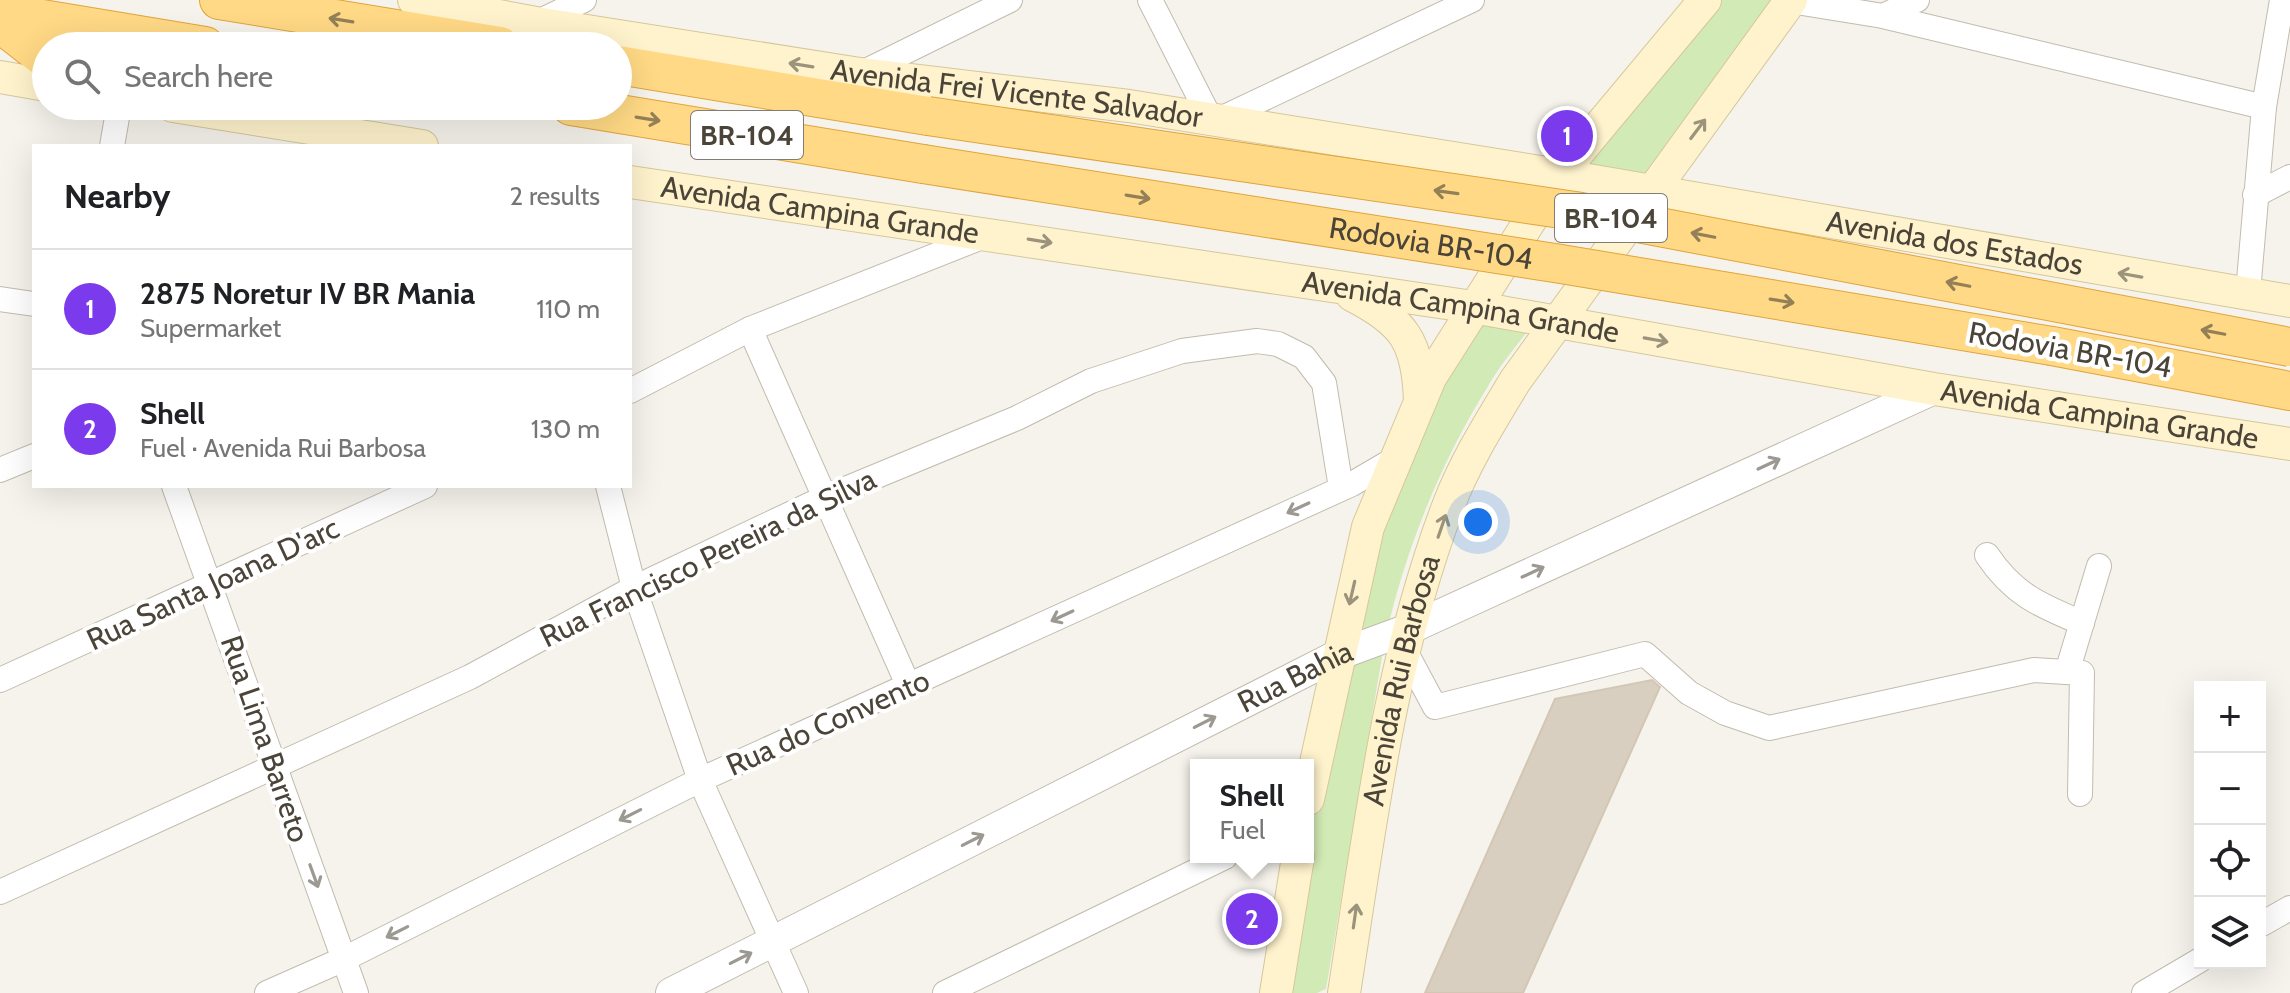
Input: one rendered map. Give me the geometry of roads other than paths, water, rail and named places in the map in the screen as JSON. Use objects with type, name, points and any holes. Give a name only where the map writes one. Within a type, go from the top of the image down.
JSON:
[{"type":"highway","points":[[219,0],[414,32]]},
{"type":"highway","points":[[0,12],[121,32]]},
{"type":"highway","points":[[0,23],[32,48]]},
{"type":"highway","name":"Rodovia BR-104","points":[[632,67],[928,116],[1575,211],[2290,347]]},
{"type":"highway","name":"Rodovia BR-104","points":[[632,116],[1561,264],[2052,346],[2290,391]]},
{"type":"main road","name":"Avenida Frei Vicente Salvador","points":[[414,0],[593,32]]},
{"type":"main road","name":"Avenida Rui Barbosa","points":[[1343,992],[1383,748],[1408,639],[1450,502],[1476,446],[1515,381],[1791,1]]},
{"type":"main road","points":[[1314,770],[1368,527],[1393,460],[1420,401],[1473,307],[1559,175],[1691,7]]},
{"type":"main road","name":"Avenida Frei Vicente Salvador","points":[[632,38],[860,74],[1213,121],[1619,186]]},
{"type":"main road","points":[[0,77],[32,83]]},
{"type":"main road","points":[[260,120],[410,144]]},
{"type":"main road","name":"Avenida Campina Grande","points":[[632,182],[1473,307],[1934,389],[2290,444]]},
{"type":"main road","name":"Avenida dos Estados","points":[[1619,186],[2290,301]]},
{"type":"main road","points":[[1335,286],[1382,310],[1399,325],[1413,346],[1420,401]]},
{"type":"main road","points":[[1275,993],[1297,863]]},
{"type":"street","points":[[536,23],[584,0]]},
{"type":"street","points":[[860,74],[1010,0]]},
{"type":"street","points":[[1150,0],[1213,121],[1472,0]]},
{"type":"street","points":[[1883,16],[1917,0]]},
{"type":"street","points":[[2248,292],[2264,107],[2282,0]]},
{"type":"street","points":[[1791,1],[1883,16],[2264,107]]},
{"type":"street","points":[[112,144],[117,120]]},
{"type":"street","points":[[2255,195],[2290,177]]},
{"type":"street","points":[[632,390],[750,329],[990,234]]},
{"type":"street","points":[[0,299],[32,304]]},
{"type":"street","points":[[750,329],[909,687]]},
{"type":"street","name":"Rua Francisco Pereira da Silva","points":[[0,892],[470,677],[634,588],[826,497],[1017,418],[1091,381],[1182,351],[1257,341],[1278,344],[1304,357],[1324,383],[1341,488]]},
{"type":"street","name":"Rua Bahia","points":[[671,993],[1338,655],[1408,639],[1934,389]]},
{"type":"street","points":[[0,470],[32,457]]},
{"type":"street","name":"Rua do Convento","points":[[267,993],[344,959],[700,780],[1341,488],[1393,460]]},
{"type":"street","name":"Rua Lima Barreto","points":[[175,488],[356,993]]},
{"type":"street","name":"Rua Santa Joana D'arc","points":[[0,680],[212,587],[421,488]]},
{"type":"street","points":[[609,488],[634,588],[700,780],[775,940],[796,993]]},
{"type":"street","points":[[1987,555],[1999,573],[2029,600],[2082,623]]},
{"type":"street","points":[[2067,672],[2099,566]]},
{"type":"street","points":[[1408,639],[1435,707],[1645,654],[1689,693],[1725,713],[1769,728],[2034,670],[2082,673],[2080,794]]},
{"type":"street","points":[[945,993],[1213,863]]},
{"type":"street","points":[[2266,922],[2290,908]]},
{"type":"street","points":[[2144,993],[2194,964]]},
{"type":"place","name":"2875 Noretur IV BR Mania","points":[[1567,136]]},
{"type":"place","name":"Shell","points":[[1252,919]]}]
